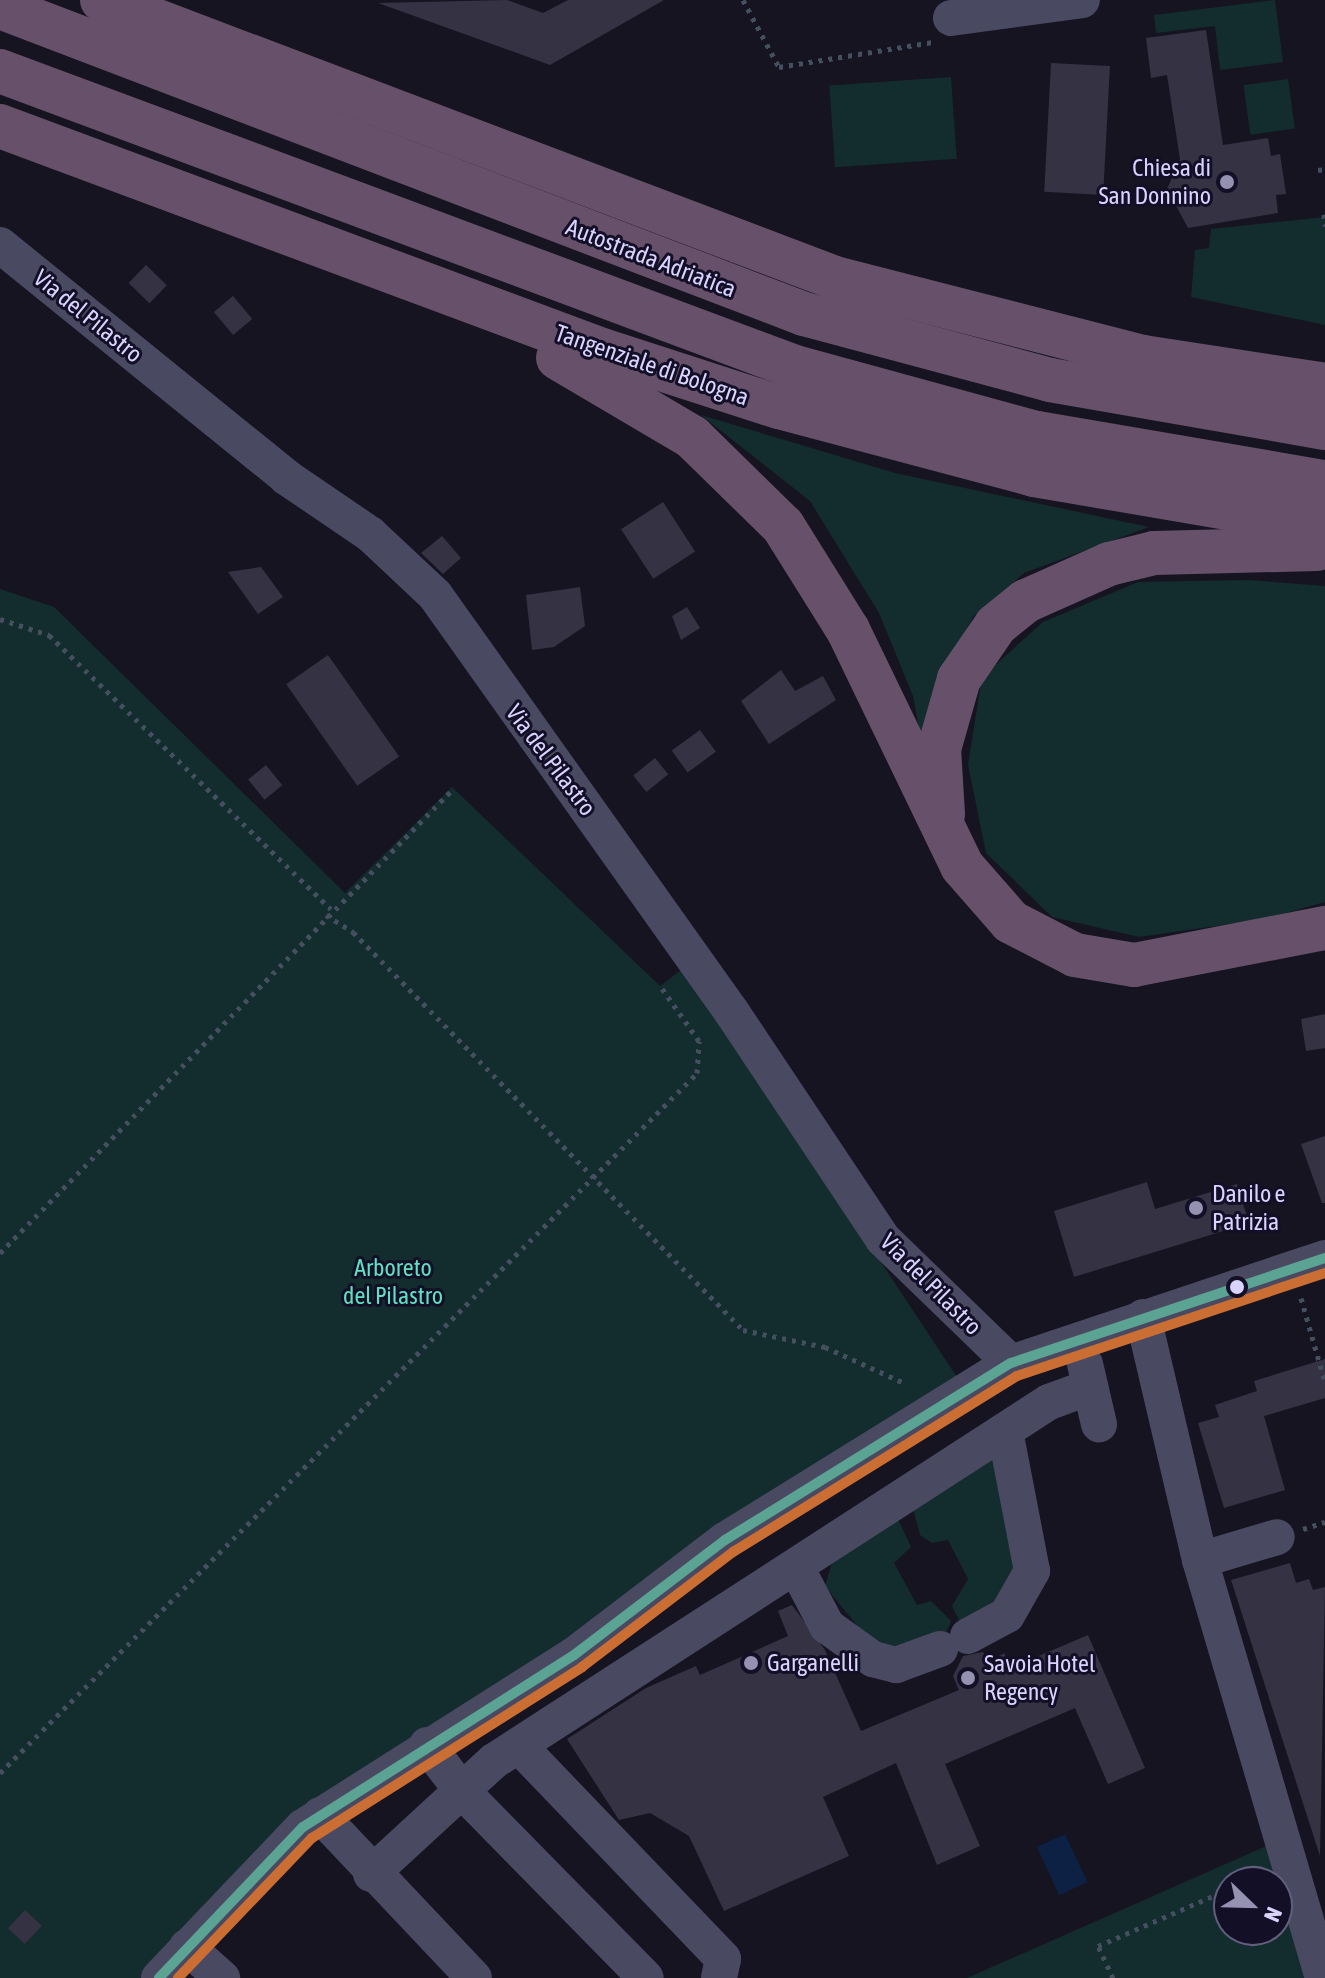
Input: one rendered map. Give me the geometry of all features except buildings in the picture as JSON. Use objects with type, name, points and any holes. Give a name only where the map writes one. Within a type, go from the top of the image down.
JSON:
[{"type":"highway","points":[[102,0],[835,278],[1143,357],[1325,385]]},
{"type":"highway","name":"Autostrada Adriatica","points":[[0,7],[804,314],[1050,380],[1325,428]]},
{"type":"highway","points":[[0,71],[795,367],[1037,433],[1325,482]]},
{"type":"highway","name":"Tangenziale di Bologna","points":[[0,126],[615,354],[920,447],[1204,509],[1325,525]]},
{"type":"highway","points":[[355,257],[602,379],[692,437],[748,488],[829,594],[962,866],[1011,922],[1075,955],[1164,963],[1325,928]]},
{"type":"highway","points":[[946,832],[938,785],[946,714],[974,652],[1026,601],[1109,564],[1154,553],[1325,549]]},
{"type":"street","points":[[946,30],[1082,0]]},
{"type":"street","name":"Via del Pilastro","points":[[0,245],[286,477],[370,534],[435,595],[731,1011],[883,1239],[1011,1363]]},
{"type":"street","points":[[159,1978],[275,1848],[427,1745],[574,1655],[725,1540],[1011,1363],[1308,1263]]},
{"type":"street","points":[[1143,1317],[1200,1560],[1323,1978]]},
{"type":"street","points":[[1079,1339],[1099,1424]]},
{"type":"street","points":[[371,1874],[462,1791],[521,1748],[1005,1431],[1090,1387]]},
{"type":"street","points":[[796,1567],[827,1626],[873,1659],[896,1665],[954,1642],[1007,1615],[1032,1571],[1005,1431]]},
{"type":"street","points":[[1200,1560],[1290,1533]]},
{"type":"street","points":[[427,1745],[462,1791],[646,1978]]},
{"type":"street","points":[[521,1748],[723,1959],[719,1978]]},
{"type":"street","points":[[320,1815],[371,1874],[474,1978]]},
{"type":"street","points":[[187,1947],[222,1978]]},
{"type":"path","points":[[743,0],[779,67],[946,30]]},
{"type":"path","points":[[1324,214],[1325,226]]},
{"type":"path","points":[[0,619],[49,635],[331,909]]},
{"type":"path","points":[[0,1253],[331,909],[452,790]]},
{"type":"path","points":[[326,915],[353,932],[592,1180],[743,1330],[825,1347],[902,1382]]},
{"type":"path","points":[[0,1773],[697,1073],[699,1041],[661,987]]},
{"type":"path","points":[[1308,1263],[1325,1382]]},
{"type":"path","points":[[1290,1533],[1325,1522]]},
{"type":"path","points":[[1113,1978],[1098,1946],[1213,1896]]},
{"type":"green space","points":[[1275,0],[1283,62],[1220,70],[1215,26],[1156,33],[1154,15]]},
{"type":"green space","points":[[951,77],[957,159],[835,167],[829,86]]},
{"type":"green space","points":[[1288,79],[1295,129],[1250,135],[1243,85]]},
{"type":"green space","points":[[1325,217],[1325,325],[1191,297],[1195,250],[1209,248],[1211,229]]},
{"type":"green space","points":[[701,415],[895,473],[1149,527],[1024,573],[973,617],[939,682],[922,744],[913,696],[879,613],[810,501]]},
{"type":"green space","points":[[1248,580],[1325,586],[1325,902],[1265,919],[1139,937],[1052,917],[986,853],[968,765],[982,677],[1043,622],[1138,582]]},
{"type":"green space","name":"Arboreto del Pilastro","points":[[0,589],[54,607],[345,893],[452,787],[660,986],[685,967],[957,1377],[569,1640],[357,1773],[143,1978],[0,1978]]},
{"type":"green space","points":[[998,1449],[1023,1582],[961,1624],[952,1606],[968,1579],[948,1540],[932,1543],[920,1535],[912,1505]]},
{"type":"green space","points":[[896,1515],[911,1547],[894,1563],[917,1605],[931,1601],[951,1621],[946,1633],[910,1653],[872,1644],[825,1586],[834,1555]]},
{"type":"green space","points":[[1273,1843],[1280,1866],[1221,1866]]},
{"type":"green space","points":[[1213,1869],[1213,1946],[1293,1946],[1293,1906],[1316,1978],[967,1978]]},
{"type":"water","points":[[1065,1834],[1087,1882],[1059,1895],[1037,1847]]},
{"type":"transit line","points":[[159,1978],[303,1827],[574,1655],[725,1540],[1011,1363],[1325,1258]]},
{"type":"transit line","points":[[178,1978],[312,1838],[582,1667],[733,1552],[1017,1376],[1325,1273]]},
{"type":"place","name":"Chiesa di San Donnino","points":[[1227,182]]},
{"type":"place","name":"Danilo e Patrizia","points":[[1196,1208]]},
{"type":"place","name":"Garganelli","points":[[751,1663]]},
{"type":"place","name":"Savoia Hotel Regency","points":[[968,1678]]}]
